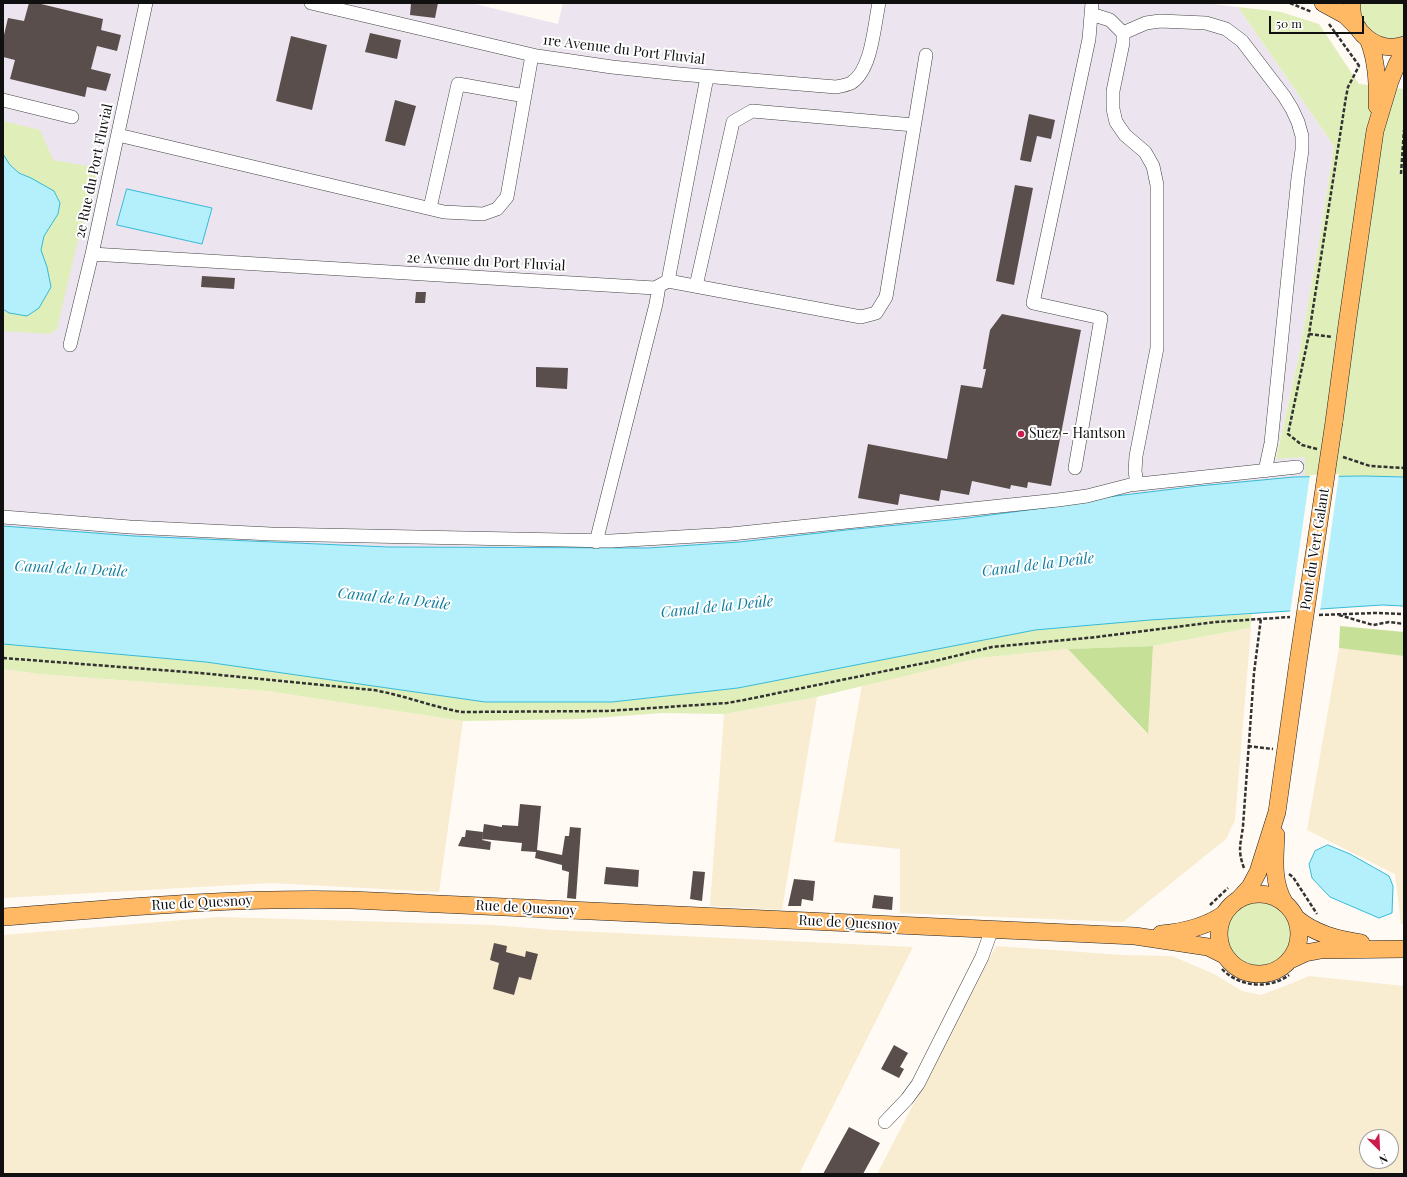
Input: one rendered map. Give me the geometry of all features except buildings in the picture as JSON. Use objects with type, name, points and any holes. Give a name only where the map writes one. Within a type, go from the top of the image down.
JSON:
[{"type":"main road","points":[[1323,3],[1345,15],[1362,33],[1383,46],[1394,47],[1404,45]]},
{"type":"main road","points":[[1352,3],[1353,18],[1373,52],[1376,69],[1377,101],[1375,130]]},
{"type":"main road","points":[[1375,130],[1390,81],[1404,51]]},
{"type":"main road","name":"Pont du Vert Galant","points":[[1238,899],[1250,887],[1258,872],[1277,812],[1375,130]]},
{"type":"main road","points":[[1277,812],[1275,874],[1278,891],[1284,902]]},
{"type":"main road","points":[[1259,894],[1275,897],[1284,902],[1291,909],[1299,927],[1300,937],[1296,952],[1290,960],[1282,967],[1272,972],[1256,975],[1240,970],[1231,964],[1224,955],[1218,934],[1224,914],[1230,906],[1238,899],[1248,895],[1259,894]]},
{"type":"main road","name":"Rue de Quesnoy","points":[[3,917],[199,903],[329,899],[1135,936]]},
{"type":"main road","points":[[1135,936],[1163,934],[1185,930],[1206,924],[1224,914]]},
{"type":"main road","points":[[1296,918],[1314,931],[1386,948]]},
{"type":"main road","points":[[1135,936],[1208,947],[1224,955]]},
{"type":"main road","points":[[1290,960],[1305,953],[1317,951],[1386,948],[1404,949]]},
{"type":"street","name":"2e Rue du Port Fluvial","points":[[70,345],[92,254],[146,3]]},
{"type":"street","name":"1re Avenue du Port Fluvial","points":[[311,3],[532,55],[612,67],[707,77],[836,87],[850,83],[857,78],[868,62],[879,3]]},
{"type":"street","points":[[1075,468],[1101,318],[1034,303],[1089,39],[1091,8],[1110,20],[1123,33],[1123,43],[1113,91],[1113,109],[1116,122],[1125,135],[1145,152],[1153,166],[1157,185],[1157,348],[1136,456],[1135,471],[1137,484]]},
{"type":"street","points":[[1123,33],[1146,23],[1160,21],[1206,23],[1226,29],[1242,40],[1284,96],[1298,122],[1302,136],[1302,150],[1271,443],[1265,471]]},
{"type":"street","points":[[118,135],[444,212],[482,214],[497,210],[507,196],[532,55]]},
{"type":"street","name":"2e Avenue du Port Fluvial","points":[[92,254],[655,288],[664,283],[696,286],[861,317],[876,313],[886,297],[926,55]]},
{"type":"street","points":[[596,542],[654,311],[664,283],[707,77]]},
{"type":"street","points":[[430,208],[458,84],[525,96]]},
{"type":"street","points":[[3,100],[72,117]]},
{"type":"street","points":[[696,286],[733,122],[752,111],[914,125]]},
{"type":"street","points":[[3,517],[130,527],[271,534],[596,542],[732,534],[798,528],[1058,500],[1087,496],[1137,484],[1297,467]]},
{"type":"street","points":[[885,1122],[907,1099],[918,1084],[982,957],[992,930]]},
{"type":"path","points":[[1288,434],[1309,334],[1346,97],[1348,87],[1359,66],[1328,22]]},
{"type":"path","points":[[1401,174],[1404,130]]},
{"type":"path","points":[[1309,334],[1337,338]]},
{"type":"path","points":[[1370,466],[1404,468]]},
{"type":"path","points":[[1314,616],[1376,613],[1404,614]]},
{"type":"path","points":[[1337,615],[1373,624],[1389,622],[1404,624]]},
{"type":"path","points":[[3,658],[373,690],[462,712],[607,711],[727,703],[939,660],[992,647],[1097,637],[1216,622],[1291,617]]},
{"type":"path","points":[[1246,873],[1239,850],[1243,826],[1254,673],[1261,618]]},
{"type":"path","points":[[1248,746],[1277,750]]},
{"type":"shaded area","points":[[3,3],[471,3],[558,24],[563,3],[1204,3],[1238,7],[1334,146],[1300,350],[1276,458],[1305,457],[1305,477],[1198,486],[1225,482],[1099,498],[1073,504],[960,519],[739,542],[648,548],[388,547],[134,536],[3,526]]},
{"type":"shaded area","points":[[1251,628],[1235,820],[1226,839],[1123,922],[900,913],[900,849],[834,842],[862,685],[979,658],[1068,649],[1147,734],[1153,646]]},
{"type":"shaded area","points":[[1339,648],[1404,656],[1404,924],[1401,924],[1395,874],[1307,830]]},
{"type":"shaded area","points":[[3,669],[39,674],[267,691],[463,721],[439,892],[271,883],[3,898]]},
{"type":"shaded area","points":[[817,697],[782,910],[710,906],[724,714]]},
{"type":"shaded area","points":[[220,917],[493,925],[554,930],[913,947],[799,1174],[3,1174],[3,935]]},
{"type":"shaded area","points":[[996,946],[1123,955],[1172,956],[1214,974],[1242,991],[1261,995],[1309,976],[1404,986],[1404,1174],[877,1174]]},
{"type":"green space","points":[[1360,3],[1404,3],[1404,38],[1387,39],[1373,32],[1367,27],[1363,20]]},
{"type":"green space","points":[[1238,7],[1281,12],[1319,24],[1359,84],[1404,89],[1404,477],[1305,477],[1305,457],[1276,459],[1300,350],[1334,146]]},
{"type":"green space","points":[[3,121],[40,130],[53,160],[99,168],[75,252],[57,329],[50,334],[3,331],[3,309],[9,313],[51,287],[47,267],[41,251],[44,236],[50,226],[31,178],[19,173],[10,165],[3,154]]},
{"type":"green space","points":[[1252,614],[1250,628],[1153,646],[1068,649],[979,658],[817,697],[724,714],[662,713],[581,719],[463,721],[267,691],[39,674],[3,669],[3,644],[206,662],[485,702],[612,702],[738,688],[1035,630],[1150,620]]},
{"type":"green space","points":[[1340,626],[1404,632],[1404,656],[1339,648]]},
{"type":"green space","points":[[1153,646],[1148,734],[1068,649]]},
{"type":"green space","points":[[1253,902],[1265,902],[1282,911],[1289,922],[1291,934],[1289,946],[1282,957],[1265,966],[1253,966],[1241,961],[1232,952],[1227,940],[1227,928],[1232,916],[1241,907]]},
{"type":"water","points":[[3,154],[10,165],[19,173],[54,191],[60,203],[58,214],[44,236],[41,250],[47,267],[51,287],[39,308],[27,316],[9,313],[3,309]]},
{"type":"water","points":[[127,189],[212,208],[202,244],[117,225]]},
{"type":"water","name":"Canal de la Deûle","points":[[1294,477],[1404,477],[1404,606],[1382,605],[1150,620],[1035,630],[738,688],[612,702],[485,702],[206,662],[3,644],[3,526],[134,536],[388,547],[648,548],[739,542],[960,519],[1073,504],[1099,498],[1198,486]]},
{"type":"water","points":[[1328,845],[1350,854],[1389,876],[1393,886],[1392,913],[1379,918],[1330,897],[1312,878],[1309,864],[1315,851]]},
{"type":"pier","points":[[1339,474],[1320,611],[1290,613],[1310,475]]},
{"type":"place","name":"Suez - Hantson","points":[[1021,434]]}]
